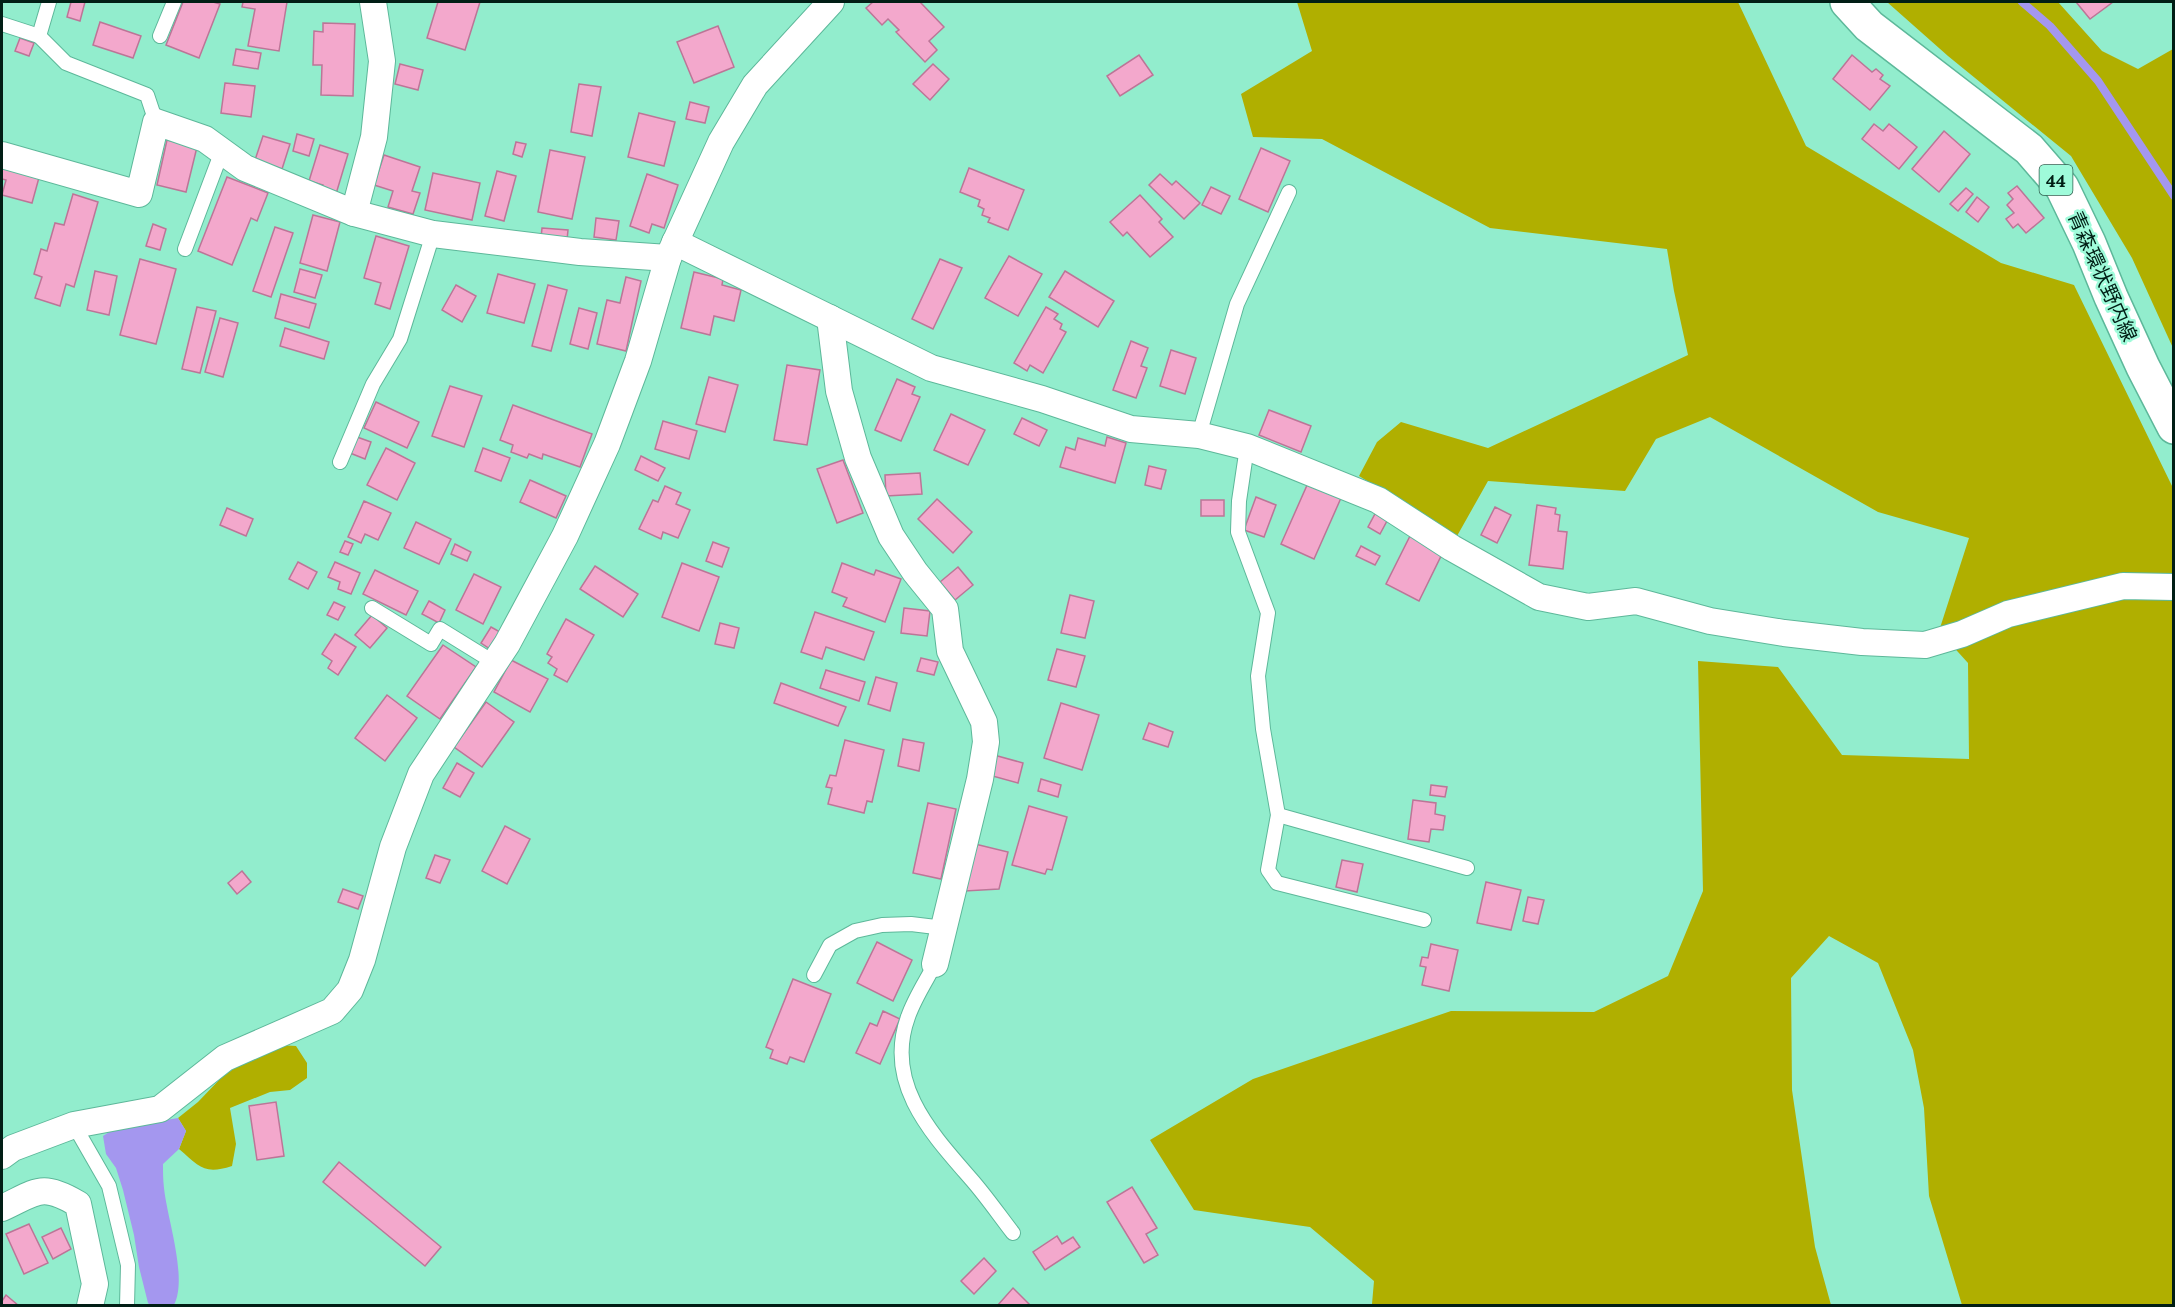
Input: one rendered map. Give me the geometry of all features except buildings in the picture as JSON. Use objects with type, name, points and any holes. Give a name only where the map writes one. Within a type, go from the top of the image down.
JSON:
[{"type":"main road","name":"青森環状野内線","points":[[1847,2],[1869,26],[2029,149],[2062,187],[2174,428]]},
{"type":"street","points":[[354,213],[374,137],[382,61],[374,2]]},
{"type":"street","points":[[2,1156],[13,1148],[74,1125],[160,1109],[225,1058],[332,1011],[350,990],[362,960],[393,847],[421,774],[507,644],[565,536],[607,444],[638,361],[671,250],[721,142],[755,85],[831,2]]},
{"type":"street","points":[[2,154],[139,194],[156,122],[205,139],[245,168],[354,213],[433,234],[579,252],[671,250],[830,318],[931,368],[1042,399],[1131,429],[1199,435],[1247,447],[1378,500],[1452,548],[1539,597],[1588,607],[1636,601],[1710,621],[1773,631],[1862,642],[1926,645],[1962,634],[2008,614],[2123,586],[2174,587]]},
{"type":"street","points":[[830,318],[839,391],[858,458],[891,536],[915,572],[945,609],[950,651],[984,722],[986,742],[980,779],[935,964]]},
{"type":"street","points":[[2,1208],[42,1190],[59,1193],[78,1204],[95,1284],[90,1305]]},
{"type":"lane","points":[[39,36],[49,2]]},
{"type":"lane","points":[[159,36],[174,2]]},
{"type":"lane","points":[[2,24],[39,36],[66,63],[147,95],[156,122]]},
{"type":"lane","points":[[185,249],[222,151]]},
{"type":"lane","points":[[1199,435],[1237,304],[1289,192]]},
{"type":"lane","points":[[340,462],[373,384],[400,339],[433,234]]},
{"type":"lane","points":[[1247,447],[1239,501],[1238,532],[1268,613],[1258,676],[1263,729],[1278,814],[1268,870],[1277,884],[1424,920]]},
{"type":"lane","points":[[372,608],[430,644],[440,629],[495,663]]},
{"type":"lane","points":[[1278,814],[1467,868]]},
{"type":"lane","points":[[814,975],[830,945],[855,931],[882,925],[912,924],[944,928]]},
{"type":"lane","points":[[935,964],[908,1017],[901,1063],[909,1091],[921,1117],[941,1146],[1013,1233]]},
{"type":"lane","points":[[74,1125],[109,1186],[128,1265],[127,1305]]},
{"type":"shaded area","points":[[1297,2],[1738,2],[1806,146],[2001,263],[2074,285],[2173,488],[2173,1305],[1962,1305],[1929,1196],[1924,1108],[1913,1050],[1878,963],[1829,936],[1791,978],[1792,1090],[1815,1247],[1831,1305],[1369,1305],[1372,1304],[1374,1281],[1310,1227],[1194,1210],[1150,1140],[1253,1079],[1451,1011],[1594,1012],[1668,976],[1703,891],[1698,661],[1778,667],[1842,755],[1969,759],[1968,663],[1939,631],[1969,538],[1878,512],[1710,417],[1656,439],[1625,491],[1488,481],[1457,536],[1359,476],[1377,442],[1401,422],[1488,448],[1688,355],[1667,249],[1490,228],[1322,139],[1253,137],[1241,94],[1312,51]]},
{"type":"shaded area","points":[[1887,2],[2058,2],[2102,51],[2138,69],[2173,49],[2173,348],[2132,258],[2071,156],[1948,56]]},
{"type":"shaded area","points":[[279,1045],[296,1046],[307,1063],[307,1078],[290,1090],[270,1092],[230,1108],[236,1144],[232,1166],[215,1170],[198,1165],[179,1149],[186,1131],[178,1118],[198,1102],[222,1077],[249,1058]]},
{"type":"shaded area","points":[[178,1118],[186,1131],[179,1149],[163,1164],[164,1188],[178,1264],[178,1293],[174,1305],[150,1305],[139,1267],[123,1190],[116,1168],[106,1154],[103,1136],[114,1129]]},
{"type":"waterway","points":[[2022,2],[2050,26],[2098,81],[2174,196]]}]
